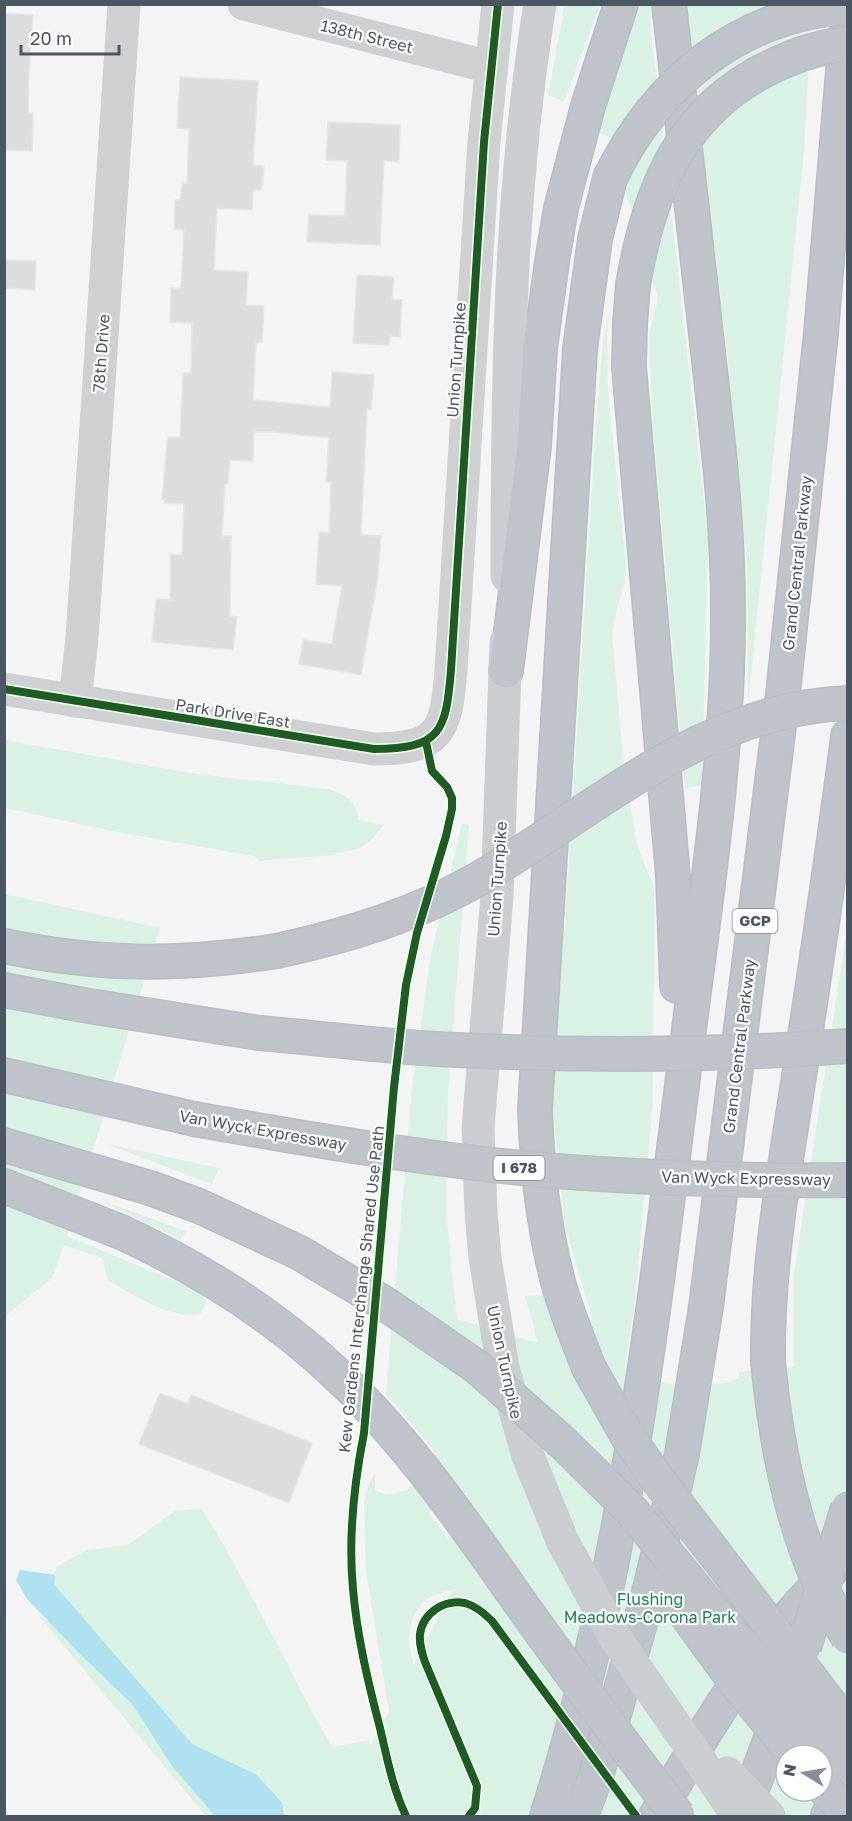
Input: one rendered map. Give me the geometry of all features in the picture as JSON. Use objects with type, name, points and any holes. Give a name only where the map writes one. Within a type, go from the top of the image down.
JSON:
[{"type":"highway","points":[[547,1816],[563,1766],[593,1653],[642,1390],[722,758],[728,658],[727,554],[718,442],[669,4]]},
{"type":"highway","points":[[848,9],[801,12],[772,22],[714,52],[669,91],[650,114],[621,157],[610,178],[590,269],[580,349],[535,1109],[540,1192],[547,1237],[558,1284],[589,1368],[608,1405],[655,1476],[848,1727]]},
{"type":"highway","name":"Grand Central Parkway","points":[[582,1816],[651,1585],[682,1454],[706,1307],[782,705],[822,322],[848,9]]},
{"type":"highway","points":[[506,671],[534,446],[540,348],[561,208],[580,136],[618,14]]},
{"type":"highway","points":[[678,1117],[677,947],[673,876],[629,367],[633,285],[639,249],[660,185],[672,158],[708,110],[731,90],[779,63],[814,51],[848,44]]},
{"type":"highway","points":[[4,946],[81,959],[158,963],[198,961],[278,951],[315,943],[385,922],[447,896],[517,855],[633,779],[707,738],[740,725],[806,707],[848,703]]},
{"type":"highway","points":[[848,736],[829,879],[773,1243],[768,1320],[768,1361],[779,1446],[794,1511],[818,1578],[848,1638]]},
{"type":"highway","points":[[4,990],[259,1033],[435,1049],[554,1054],[671,1054],[848,1046]]},
{"type":"highway","name":"Van Wyck Expressway","points":[[4,1076],[194,1119],[340,1143],[522,1168],[712,1178],[848,1180]]},
{"type":"highway","points":[[4,1145],[150,1188],[199,1206],[278,1243],[378,1299],[477,1367],[561,1441],[631,1510],[732,1635],[848,1764]]},
{"type":"highway","points":[[4,1186],[121,1232],[174,1258],[252,1305],[314,1354],[379,1416],[424,1469],[678,1816]]},
{"type":"highway","points":[[561,1441],[733,1679],[785,1743]]},
{"type":"highway","points":[[740,1816],[804,1647],[848,1508]]},
{"type":"highway","points":[[656,1816],[681,1771],[743,1674],[781,1626],[848,1553]]},
{"type":"highway","points":[[828,1816],[848,1782]]},
{"type":"highway","points":[[834,1799],[848,1814]]},
{"type":"main road","name":"Union Turnpike","points":[[540,4],[523,141],[512,283],[507,434],[506,671],[497,896],[478,1128],[480,1201],[486,1258],[503,1368],[528,1456],[563,1542],[615,1639],[740,1816]]},
{"type":"main road","name":"Union Turnpike","points":[[667,1712],[770,1816]]},
{"type":"street","name":"78th Drive","points":[[75,701],[82,638],[124,4]]},
{"type":"street","name":"138th Street","points":[[244,4],[490,67]]},
{"type":"street","name":"Union Turnpike","points":[[445,717],[451,670],[484,142],[498,4]]},
{"type":"street","name":"Park Drive East","points":[[4,689],[374,749],[396,749],[426,742],[438,732],[445,717]]},
{"type":"green space","points":[[565,4],[600,5],[564,102],[548,95]]},
{"type":"green space","points":[[609,5],[650,5],[651,32],[708,538],[702,785],[685,789],[653,426],[649,335],[658,299],[609,137],[598,132],[629,29]]},
{"type":"green space","points":[[686,5],[812,5],[804,151],[748,705],[747,568],[727,350]]},
{"type":"green space","name":"Flushing Meadows-Corona Park","points":[[611,304],[607,332],[608,392],[626,567],[625,581],[612,635],[624,768],[637,844],[654,888],[653,1103],[634,1309],[624,1370],[683,1388],[732,1382],[732,1379],[739,1379],[739,1372],[794,1367],[794,1274],[847,929],[847,1816],[206,1816],[39,1616],[107,1647],[54,1584],[56,1567],[87,1550],[128,1545],[175,1511],[202,1509],[220,1538],[332,1747],[369,1740],[371,1745],[389,1711],[366,1571],[364,1503],[369,1484],[375,1473],[375,1490],[386,1495],[407,1491],[436,1453],[386,1394],[412,1089],[431,955],[462,824],[469,825],[448,1091],[446,1211],[457,1319],[538,1343],[525,1296],[544,1295],[567,1352],[584,1357],[592,1319],[565,1226],[552,1101],[603,340]],"holes":[[[444,1501],[448,1539],[429,1513]],[[452,1591],[414,1664],[409,1637],[413,1619],[422,1604],[429,1598]]]},
{"type":"green space","points":[[5,740],[196,774],[329,789],[353,803],[358,820],[383,825],[367,843],[353,850],[334,855],[259,861],[254,856],[117,832],[5,808]]},
{"type":"green space","points":[[5,894],[160,928],[67,1236],[199,1291],[207,1302],[200,1314],[189,1315],[165,1310],[140,1299],[108,1281],[102,1258],[64,1245],[52,1278],[5,1316]]},
{"type":"green space","points":[[107,1144],[219,1168],[212,1184]]},
{"type":"green space","points":[[100,1200],[186,1231],[180,1240]]},
{"type":"water","points":[[20,1570],[55,1575],[54,1584],[192,1744],[257,1775],[282,1803],[284,1816],[215,1816],[172,1766],[133,1705],[27,1599],[16,1580]]},
{"type":"building","points":[[4,13],[33,15],[28,113],[33,113],[32,151],[4,150]]},
{"type":"building","points":[[180,77],[258,81],[253,165],[264,166],[262,190],[253,190],[252,210],[217,208],[214,270],[248,272],[246,305],[264,306],[262,343],[256,343],[253,400],[330,407],[332,372],[374,375],[371,410],[367,409],[361,535],[381,536],[378,577],[361,675],[299,664],[303,640],[332,644],[342,586],[316,584],[319,532],[329,533],[331,482],[326,482],[329,438],[254,432],[253,461],[230,460],[228,484],[225,484],[222,536],[231,536],[230,616],[237,617],[233,650],[152,642],[156,599],[170,600],[170,554],[182,555],[184,504],[164,503],[165,499],[162,499],[167,441],[168,437],[180,437],[183,373],[191,373],[192,323],[170,322],[171,288],[181,288],[184,230],[174,229],[175,200],[180,200],[182,183],[187,183],[189,129],[177,128]]},
{"type":"building","points":[[328,122],[400,125],[399,162],[384,161],[380,245],[307,242],[309,215],[345,216],[347,161],[326,160]]},
{"type":"building","points":[[4,260],[36,261],[35,290],[4,288]]},
{"type":"building","points":[[357,275],[394,277],[392,299],[402,300],[400,337],[390,336],[389,345],[353,343]]},
{"type":"building","points":[[160,1393],[188,1404],[191,1395],[312,1443],[289,1503],[139,1444]]},
{"type":"cycle path","points":[[4,689],[374,749],[414,745],[426,740],[436,732],[446,708],[451,670],[484,142],[498,4]]},
{"type":"cycle path","name":"Kew Gardens Interchange Shared Use Path","points":[[406,1816],[397,1795],[371,1693],[357,1624],[351,1550],[357,1472],[364,1433],[394,1087],[406,985],[417,933],[452,809],[452,798],[447,787],[432,771],[426,742]]},
{"type":"cycle path","points":[[469,1816],[475,1808],[477,1786],[425,1662],[420,1641],[422,1626],[430,1614],[442,1606],[457,1602],[473,1606],[492,1621],[636,1816]]}]
